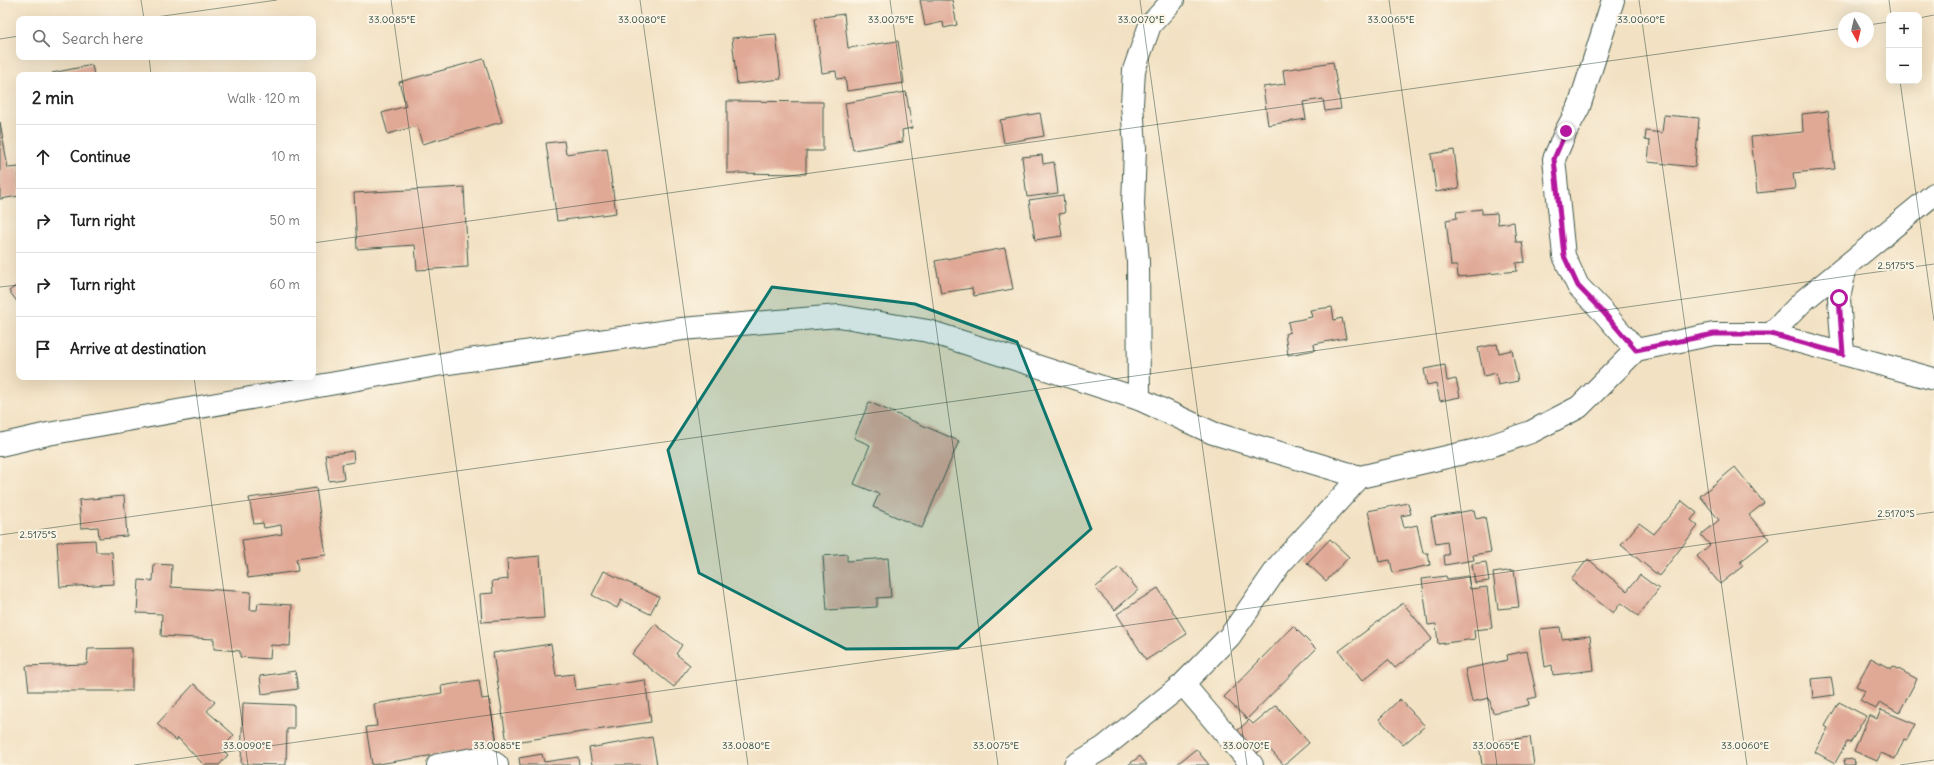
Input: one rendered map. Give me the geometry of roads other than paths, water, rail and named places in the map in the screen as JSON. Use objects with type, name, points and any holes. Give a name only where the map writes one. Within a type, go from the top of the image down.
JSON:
[{"type":"main road","points":[[1139,399],[1138,261],[1133,205],[1135,148],[1132,104],[1134,70],[1150,25],[1173,0]]},
{"type":"main road","points":[[1613,0],[1579,107],[1566,131],[1554,159],[1564,256],[1578,286],[1636,350]]},
{"type":"main road","points":[[1771,334],[1803,301],[1934,194]]},
{"type":"main road","points":[[1843,354],[1839,298],[1846,266]]},
{"type":"main road","points":[[0,445],[48,434],[456,362],[682,329],[838,316],[928,331],[1139,399],[1213,432],[1360,476],[1481,448],[1531,432],[1580,407],[1636,350],[1714,334],[1771,334],[1934,380]]},
{"type":"main road","points":[[1075,765],[1103,748],[1183,684],[1230,636],[1280,564],[1360,476]]},
{"type":"main road","points":[[1183,684],[1252,765]]},
{"type":"main road","points":[[438,765],[486,757],[496,765]]}]
